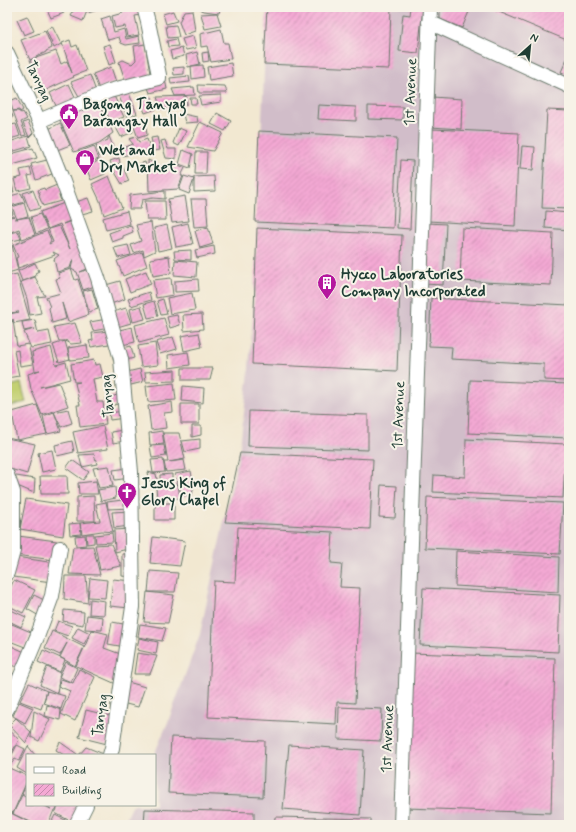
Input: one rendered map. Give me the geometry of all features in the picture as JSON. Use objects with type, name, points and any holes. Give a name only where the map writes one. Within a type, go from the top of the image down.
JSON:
[{"type":"street","points":[[39,121],[109,91],[159,78],[144,7]]},
{"type":"street","name":"1st Avenue","points":[[401,825],[430,7]]},
{"type":"street","points":[[429,22],[569,86]]},
{"type":"street","name":"Tanyag","points":[[7,53],[39,121],[98,278],[121,359],[131,472],[133,607],[110,754]]},
{"type":"street","points":[[7,475],[13,492],[14,551],[7,573]]},
{"type":"street","points":[[7,709],[37,637],[52,596],[60,548]]},
{"type":"street","points":[[76,825],[86,806]]},
{"type":"shaded area","points":[[267,7],[569,7],[569,825],[123,825],[132,806],[156,806],[156,754],[154,754],[168,722],[200,634],[240,446],[248,381],[253,316]]},
{"type":"green space","points":[[21,383],[26,402],[7,407],[7,387]]},
{"type":"building","points":[[46,7],[61,7],[64,13],[51,18]]},
{"type":"building","points":[[76,7],[87,11],[83,21],[71,16]]},
{"type":"building","points":[[86,7],[107,7],[88,13]]},
{"type":"building","points":[[121,7],[139,7],[141,15],[135,16],[139,35],[127,37],[125,26],[115,28],[112,16],[123,13]]},
{"type":"building","points":[[196,7],[221,7],[219,13],[204,11]]},
{"type":"building","points":[[267,7],[391,7],[389,69],[264,64]]},
{"type":"building","points":[[411,7],[423,7],[418,53],[399,51],[403,14],[410,15]]},
{"type":"building","points":[[440,7],[471,7],[462,28],[440,19]]},
{"type":"building","points":[[487,7],[569,7],[569,41]]},
{"type":"building","points":[[192,10],[195,31],[184,35],[179,22],[184,11]]},
{"type":"building","points":[[173,11],[177,21],[166,24],[163,14]]},
{"type":"building","points":[[217,13],[221,26],[205,29],[201,14]]},
{"type":"building","points":[[27,16],[34,31],[24,35],[17,20]]},
{"type":"building","points":[[110,16],[114,32],[124,29],[126,39],[139,36],[140,43],[126,45],[121,43],[119,37],[108,40],[101,19]]},
{"type":"building","points":[[176,25],[179,37],[168,38],[166,26]]},
{"type":"building","points":[[52,26],[61,44],[54,48],[46,30]]},
{"type":"building","points":[[221,29],[224,43],[228,43],[231,59],[211,62],[207,46],[201,47],[200,34]]},
{"type":"building","points":[[45,31],[52,48],[30,60],[21,40]]},
{"type":"building","points":[[193,36],[196,48],[186,50],[182,39]]},
{"type":"building","points":[[176,39],[178,46],[168,47],[167,41]]},
{"type":"building","points":[[70,40],[72,47],[77,45],[86,71],[44,91],[30,60],[56,51],[61,64],[67,61],[72,73],[62,43]]},
{"type":"building","points":[[110,44],[116,62],[109,65],[103,46]]},
{"type":"building","points":[[145,44],[151,79],[126,83],[119,62],[123,60],[132,64],[136,60],[134,46]]},
{"type":"building","points":[[182,48],[184,56],[172,59],[170,51]]},
{"type":"building","points":[[197,52],[200,64],[188,67],[186,55]]},
{"type":"building","points":[[208,52],[209,61],[203,62],[202,53]]},
{"type":"building","points":[[569,54],[569,75],[561,72]]},
{"type":"building","points":[[231,63],[233,76],[209,80],[207,67]]},
{"type":"building","points":[[203,65],[204,77],[192,79],[191,66]]},
{"type":"building","points":[[111,67],[116,82],[99,89],[93,74]]},
{"type":"building","points":[[184,67],[184,74],[174,75],[173,68]]},
{"type":"building","points":[[90,75],[97,94],[81,100],[71,82]]},
{"type":"building","points":[[189,76],[190,82],[171,84],[170,78]]},
{"type":"building","points":[[165,79],[167,89],[150,93],[147,85]]},
{"type":"building","points":[[7,82],[11,91],[7,94]]},
{"type":"building","points":[[69,84],[77,101],[58,110],[50,93]]},
{"type":"building","points":[[198,85],[225,86],[227,93],[199,93]]},
{"type":"building","points":[[194,87],[195,95],[175,96],[172,89]]},
{"type":"building","points":[[129,93],[137,114],[127,117],[119,96]]},
{"type":"building","points":[[221,95],[221,102],[201,105],[199,96]]},
{"type":"building","points":[[114,96],[124,117],[111,122],[101,102]]},
{"type":"building","points":[[186,96],[187,104],[161,109],[157,97]]},
{"type":"building","points":[[96,97],[113,133],[99,143],[74,152],[58,116]]},
{"type":"building","points":[[152,97],[156,109],[145,113],[140,100]]},
{"type":"building","points":[[432,97],[462,99],[461,129],[431,127]]},
{"type":"building","points":[[17,98],[23,110],[20,112],[19,110],[13,111],[10,101]]},
{"type":"building","points":[[190,98],[196,98],[197,104],[191,104]]},
{"type":"building","points":[[7,103],[13,117],[7,119]]},
{"type":"building","points":[[319,105],[356,107],[356,121],[318,119]]},
{"type":"building","points":[[368,106],[403,107],[403,120],[368,119]]},
{"type":"building","points":[[547,110],[569,111],[569,209],[542,208]]},
{"type":"building","points":[[13,111],[23,112],[27,119],[21,122],[26,135],[22,136]]},
{"type":"building","points":[[217,113],[231,121],[225,131],[211,124]]},
{"type":"building","points":[[183,114],[197,117],[198,122],[185,123]]},
{"type":"building","points":[[126,120],[133,132],[121,137],[115,126]]},
{"type":"building","points":[[145,120],[147,135],[138,138],[133,124]]},
{"type":"building","points":[[28,121],[33,133],[29,137],[23,123]]},
{"type":"building","points":[[200,122],[223,133],[213,151],[188,147]]},
{"type":"building","points":[[60,123],[70,145],[52,152],[45,131]]},
{"type":"building","points":[[16,124],[20,136],[7,140],[7,131],[12,129],[11,125]]},
{"type":"building","points":[[179,128],[186,131],[179,146],[173,143]]},
{"type":"building","points":[[432,129],[519,133],[515,226],[428,221]]},
{"type":"building","points":[[259,131],[397,138],[393,228],[255,222]]},
{"type":"building","points":[[28,136],[31,146],[11,152],[9,142]]},
{"type":"building","points":[[109,136],[115,152],[100,157],[96,145],[108,140]]},
{"type":"building","points":[[136,137],[139,142],[147,139],[151,150],[122,156],[119,150],[133,144],[129,139]]},
{"type":"building","points":[[157,137],[160,150],[154,151],[151,138]]},
{"type":"building","points":[[165,140],[168,149],[176,149],[176,159],[166,158],[161,141]]},
{"type":"building","points":[[7,143],[10,153],[7,153]]},
{"type":"building","points":[[94,146],[99,159],[82,165],[79,152]]},
{"type":"building","points":[[522,146],[535,147],[533,170],[520,169]]},
{"type":"building","points":[[33,148],[37,158],[9,166],[7,155]]},
{"type":"building","points":[[183,150],[193,154],[190,168],[179,164]]},
{"type":"building","points":[[196,152],[207,152],[206,174],[195,174]]},
{"type":"building","points":[[119,158],[120,163],[112,166],[110,161]]},
{"type":"building","points":[[47,160],[52,174],[36,180],[31,164]]},
{"type":"building","points":[[100,160],[105,174],[91,180],[86,167]]},
{"type":"building","points":[[148,160],[170,170],[172,162],[185,168],[181,176],[183,176],[178,189],[149,191]]},
{"type":"building","points":[[401,160],[413,161],[410,229],[397,228]]},
{"type":"building","points":[[145,162],[147,169],[138,172],[136,165]]},
{"type":"building","points":[[122,165],[129,181],[122,184],[113,169]]},
{"type":"building","points":[[7,168],[14,192],[7,193]]},
{"type":"building","points":[[30,168],[32,175],[28,176],[31,188],[17,191],[14,179],[22,177],[20,170]]},
{"type":"building","points":[[109,176],[122,208],[104,215],[100,201],[92,184]]},
{"type":"building","points":[[184,176],[194,179],[189,194],[179,190]]},
{"type":"building","points":[[214,176],[215,191],[194,192],[194,177]]},
{"type":"building","points":[[57,185],[64,192],[59,195],[61,201],[43,206],[38,190],[44,188],[45,190]]},
{"type":"building","points":[[33,190],[40,208],[30,211],[23,193]]},
{"type":"building","points":[[165,191],[165,199],[153,198],[142,200],[140,209],[129,209],[130,195]]},
{"type":"building","points":[[21,193],[25,202],[10,206],[13,214],[7,216],[7,197]]},
{"type":"building","points":[[185,196],[189,221],[172,223],[168,199]]},
{"type":"building","points":[[88,198],[93,211],[82,214],[76,202]]},
{"type":"building","points":[[191,199],[206,199],[208,226],[194,227]]},
{"type":"building","points":[[145,201],[165,201],[166,220],[147,220]]},
{"type":"building","points":[[67,202],[74,219],[63,224],[75,220],[92,267],[80,272],[93,268],[98,285],[83,290],[77,272],[71,269],[73,259],[70,268],[57,272],[54,259],[59,255],[53,252],[55,255],[18,268],[16,258],[18,257],[13,245],[47,231],[51,240],[49,244],[53,242],[40,212]],"holes":[[[60,224],[70,249],[59,226],[48,229]]]},
{"type":"building","points":[[24,203],[28,216],[17,219],[12,207]]},
{"type":"building","points":[[127,211],[130,224],[106,230],[103,218]]},
{"type":"building","points":[[546,211],[569,213],[569,230],[545,228]]},
{"type":"building","points":[[40,214],[47,229],[36,234],[31,217]]},
{"type":"building","points":[[14,216],[15,219],[29,217],[35,235],[22,239],[19,229],[8,233],[7,218]]},
{"type":"building","points":[[151,222],[155,251],[144,256],[143,250],[134,253],[131,245],[141,241],[136,225]]},
{"type":"building","points":[[188,223],[193,244],[176,247],[172,227]]},
{"type":"building","points":[[427,223],[446,224],[443,285],[424,284]]},
{"type":"building","points":[[131,225],[133,232],[112,242],[109,233]]},
{"type":"building","points":[[167,225],[172,248],[158,251],[154,228]]},
{"type":"building","points":[[208,227],[213,244],[200,248],[195,231]]},
{"type":"building","name":"Hycco Laboratories Company Incorporated","points":[[257,228],[402,235],[397,371],[252,364]]},
{"type":"building","points":[[462,228],[553,233],[551,285],[460,281]]},
{"type":"building","points":[[18,231],[21,239],[12,241],[9,233]]},
{"type":"building","points":[[7,233],[12,244],[7,245]]},
{"type":"building","points":[[12,245],[18,270],[8,273],[7,247]]},
{"type":"building","points":[[128,245],[131,255],[118,258],[114,248]]},
{"type":"building","points":[[214,246],[215,254],[197,258],[195,250]]},
{"type":"building","points":[[191,250],[191,260],[175,259],[174,251]]},
{"type":"building","points":[[142,252],[147,266],[123,276],[117,261]]},
{"type":"building","points":[[169,256],[171,273],[153,276],[150,259]]},
{"type":"building","points":[[175,260],[197,262],[196,277],[174,275]]},
{"type":"building","points":[[35,263],[39,271],[35,273],[36,276],[22,281],[18,271]]},
{"type":"building","points":[[71,269],[75,280],[78,279],[88,315],[68,322],[62,303],[66,319],[52,323],[50,307],[46,297],[61,293],[56,279],[60,278],[58,273]]},
{"type":"building","points":[[146,271],[151,284],[130,292],[125,279]]},
{"type":"building","points":[[17,274],[30,320],[14,323],[13,319],[10,321],[13,321],[17,346],[28,344],[33,364],[20,366],[18,350],[14,351],[19,376],[7,378],[7,309],[9,316],[9,314],[19,312],[9,313],[7,276]]},
{"type":"building","points":[[35,277],[45,296],[37,297],[41,313],[30,315],[27,299],[21,282]]},
{"type":"building","points":[[171,278],[173,295],[156,298],[153,280]]},
{"type":"building","points":[[198,279],[199,291],[175,292],[175,281]]},
{"type":"building","points":[[120,281],[125,299],[108,305],[102,286]]},
{"type":"building","points":[[92,289],[98,309],[89,312],[83,291]]},
{"type":"building","points":[[149,292],[151,300],[131,306],[128,299]]},
{"type":"building","points":[[192,293],[195,310],[170,314],[167,298]]},
{"type":"building","points":[[431,298],[569,305],[568,381],[544,380],[544,364],[451,359],[452,347],[429,346]]},
{"type":"building","points":[[163,299],[167,314],[161,315],[157,301]]},
{"type":"building","points":[[154,301],[158,316],[148,318],[144,304]]},
{"type":"building","points":[[141,306],[145,319],[133,322],[130,309]]},
{"type":"building","points":[[126,308],[131,323],[114,328],[110,313]]},
{"type":"building","points":[[202,314],[203,329],[184,331],[183,315]]},
{"type":"building","points":[[177,315],[180,325],[170,328],[167,317]]},
{"type":"building","points":[[164,318],[169,335],[139,343],[135,325]]},
{"type":"building","points":[[107,319],[109,328],[93,331],[90,322]]},
{"type":"building","points":[[35,320],[38,333],[49,331],[52,344],[31,348],[24,332],[34,329],[24,331],[22,322]]},
{"type":"building","points":[[75,323],[82,343],[71,344],[66,341],[59,341],[54,327]]},
{"type":"building","points":[[132,327],[135,342],[118,346],[115,331]]},
{"type":"building","points":[[108,331],[109,344],[91,347],[89,341],[93,340],[92,333]]},
{"type":"building","points":[[199,333],[202,347],[184,351],[181,336]]},
{"type":"building","points":[[173,337],[177,349],[160,354],[156,342]]},
{"type":"building","points":[[65,341],[70,359],[59,362],[53,345]]},
{"type":"building","points":[[155,343],[158,365],[141,367],[138,346]]},
{"type":"building","points":[[87,345],[89,358],[70,360],[68,348]]},
{"type":"building","points":[[131,346],[134,358],[123,361],[120,349]]},
{"type":"building","points":[[51,347],[56,365],[66,362],[70,379],[40,387],[59,383],[68,406],[42,415],[31,389],[28,374],[40,370],[35,371],[32,352]]},
{"type":"building","points":[[188,352],[190,365],[169,368],[168,355]]},
{"type":"building","points":[[94,360],[95,365],[100,364],[103,377],[93,379],[97,402],[103,402],[106,424],[80,427],[77,405],[80,405],[75,383],[80,382],[74,382],[71,364]]},
{"type":"building","points":[[182,368],[213,368],[210,380],[182,380]]},
{"type":"building","points":[[140,369],[143,382],[127,386],[123,373]]},
{"type":"building","points":[[175,370],[175,381],[146,382],[145,372]]},
{"type":"building","points":[[470,380],[569,384],[568,438],[468,433]]},
{"type":"building","points":[[174,383],[176,400],[148,402],[146,386]]},
{"type":"building","points":[[183,386],[204,388],[203,403],[182,401]]},
{"type":"building","points":[[120,394],[123,402],[108,407],[105,399]]},
{"type":"building","points":[[172,402],[173,412],[164,413],[166,428],[151,430],[148,406]]},
{"type":"building","points":[[181,404],[199,404],[199,424],[181,424]]},
{"type":"building","points":[[37,405],[47,434],[17,440],[12,412]]},
{"type":"building","points":[[68,409],[72,423],[61,427],[54,412]]},
{"type":"building","points":[[124,411],[125,418],[110,420],[109,413]]},
{"type":"building","points":[[249,411],[368,415],[368,450],[248,446]]},
{"type":"building","points":[[54,412],[61,431],[47,434],[43,416]]},
{"type":"building","points":[[7,413],[12,415],[7,432]]},
{"type":"building","points":[[103,426],[108,449],[78,453],[73,432]]},
{"type":"building","points":[[192,426],[201,426],[201,435],[192,437]]},
{"type":"building","points":[[123,430],[125,441],[113,443],[111,432]]},
{"type":"building","points":[[162,431],[164,444],[150,445],[149,433]]},
{"type":"building","points":[[163,433],[179,433],[185,459],[169,462],[184,460],[186,470],[166,472],[164,462],[168,462]]},
{"type":"building","points":[[7,438],[35,444],[27,474],[7,468]]},
{"type":"building","points":[[200,439],[200,449],[185,452],[182,441]]},
{"type":"building","points":[[466,439],[566,444],[563,498],[433,492],[434,475],[465,477]]},
{"type":"building","points":[[72,441],[74,452],[57,456],[55,445]]},
{"type":"building","points":[[164,445],[166,456],[152,458],[150,446]]},
{"type":"building","points":[[52,450],[56,469],[42,472],[38,453]]},
{"type":"building","points":[[240,453],[373,459],[370,529],[225,522]]},
{"type":"building","points":[[94,454],[97,464],[82,467],[79,455]]},
{"type":"building","points":[[163,459],[165,472],[153,473],[151,460]]},
{"type":"building","points":[[72,460],[89,472],[83,480],[66,468]]},
{"type":"building","points":[[109,466],[113,486],[99,488],[93,468]]},
{"type":"building","points":[[128,468],[130,478],[115,480],[113,470]]},
{"type":"building","points":[[191,471],[193,483],[177,484],[175,474]]},
{"type":"building","points":[[148,472],[156,474],[158,484],[150,483]]},
{"type":"building","points":[[172,474],[172,484],[160,485],[160,475]]},
{"type":"building","points":[[10,475],[35,479],[34,493],[15,485]]},
{"type":"building","points":[[40,476],[67,476],[68,494],[41,494]]},
{"type":"building","points":[[96,481],[98,494],[79,494],[78,483]]},
{"type":"building","points":[[178,484],[180,498],[157,500],[156,487]]},
{"type":"building","points":[[179,485],[194,485],[192,495],[182,496]]},
{"type":"building","points":[[381,485],[397,486],[395,518],[379,517]]},
{"type":"building","points":[[115,487],[116,498],[101,501],[98,490]]},
{"type":"building","points":[[94,496],[95,521],[77,521],[77,497]]},
{"type":"building","points":[[427,497],[563,503],[560,554],[425,548]]},
{"type":"building","points":[[26,499],[67,505],[63,536],[20,529]]},
{"type":"building","points":[[130,499],[131,508],[108,509],[107,502]]},
{"type":"building","points":[[106,502],[113,532],[102,531],[82,534],[80,523],[100,521],[96,504]]},
{"type":"building","points":[[155,503],[174,503],[174,520],[155,520]]},
{"type":"building","points":[[130,511],[130,526],[114,528],[112,512]]},
{"type":"building","points":[[80,523],[81,534],[70,535],[69,524]]},
{"type":"building","points":[[238,527],[333,532],[331,563],[342,564],[340,587],[360,588],[355,703],[337,702],[336,724],[208,717],[214,581],[235,582]]},
{"type":"building","points":[[129,529],[128,549],[115,552],[114,530]]},
{"type":"building","points":[[112,533],[113,542],[96,543],[95,535]]},
{"type":"building","points":[[86,534],[94,534],[94,543],[87,544]]},
{"type":"building","points":[[85,535],[86,545],[76,546],[75,536]]},
{"type":"building","points":[[18,536],[57,541],[54,560],[15,555]]},
{"type":"building","points":[[153,537],[185,541],[180,566],[150,563]]},
{"type":"building","points":[[111,544],[121,566],[100,570],[95,545]]},
{"type":"building","points":[[93,546],[100,575],[69,574],[73,547]]},
{"type":"building","points":[[456,551],[559,557],[558,592],[455,586]]},
{"type":"building","points":[[122,554],[132,554],[130,577],[122,576]]},
{"type":"building","points":[[16,557],[55,563],[52,582],[13,577]]},
{"type":"building","points":[[150,571],[178,573],[175,592],[148,592]]},
{"type":"building","points":[[65,576],[86,576],[88,603],[64,599]]},
{"type":"building","points":[[90,578],[107,580],[105,598],[88,597]]},
{"type":"building","points":[[113,579],[131,581],[129,608],[110,606]]},
{"type":"building","points":[[14,580],[35,590],[23,613],[7,605],[7,594]]},
{"type":"building","points":[[423,588],[560,595],[558,652],[420,645]]},
{"type":"building","points":[[147,592],[174,595],[168,623],[144,622]]},
{"type":"building","points":[[34,595],[48,602],[41,617],[27,609]]},
{"type":"building","points":[[90,599],[105,601],[104,615],[89,614]]},
{"type":"building","points":[[11,610],[26,617],[21,627],[7,620]]},
{"type":"building","points":[[64,610],[84,612],[83,625],[63,621]]},
{"type":"building","points":[[87,615],[103,617],[102,630],[85,629]]},
{"type":"building","points":[[58,621],[72,626],[68,636],[54,631]]},
{"type":"building","points":[[7,622],[31,632],[25,647],[7,640]]},
{"type":"building","points":[[112,622],[129,625],[125,647],[108,644]]},
{"type":"building","points":[[140,624],[166,628],[162,641],[138,637]]},
{"type":"building","points":[[78,627],[90,633],[84,644],[72,638]]},
{"type":"building","points":[[92,630],[108,634],[104,648],[123,655],[116,684],[76,666]]},
{"type":"building","points":[[52,631],[84,647],[75,666],[60,657],[67,643],[60,655],[45,648]]},
{"type":"building","points":[[568,635],[569,646],[567,646]]},
{"type":"building","points":[[139,638],[158,642],[156,654],[137,650]]},
{"type":"building","points":[[7,644],[27,653],[20,669],[7,663]]},
{"type":"building","points":[[43,650],[65,660],[60,672],[38,662]]},
{"type":"building","points":[[137,653],[157,656],[150,674],[134,674]]},
{"type":"building","points":[[410,653],[555,658],[551,813],[406,808]]},
{"type":"building","points":[[66,662],[77,668],[71,682],[59,677]]},
{"type":"building","points":[[47,667],[60,673],[57,693],[40,685]]},
{"type":"building","points":[[79,669],[95,677],[75,721],[61,714],[70,691],[58,686],[61,679],[73,683]]},
{"type":"building","points":[[7,671],[19,676],[11,692],[7,690]]},
{"type":"building","points":[[128,682],[145,687],[138,707],[122,703]]},
{"type":"building","points":[[29,683],[47,691],[41,709],[20,701]]},
{"type":"building","points":[[47,691],[65,696],[61,709],[44,703]]},
{"type":"building","points":[[19,702],[33,708],[25,723],[13,716]]},
{"type":"building","points":[[47,705],[61,710],[60,720],[45,716]]},
{"type":"building","points":[[339,707],[382,709],[381,741],[338,739]]},
{"type":"building","points":[[86,710],[114,717],[107,744],[79,737]]},
{"type":"building","points":[[34,711],[50,719],[39,741],[31,737]]},
{"type":"building","points":[[16,718],[31,732],[26,743],[9,725]]},
{"type":"building","points":[[7,727],[19,740],[12,752],[7,750]]},
{"type":"building","points":[[171,737],[265,741],[263,797],[168,793]]},
{"type":"building","points":[[60,742],[77,754],[62,754],[56,750]]},
{"type":"building","points":[[17,745],[25,749],[19,761],[15,759],[9,767],[7,766],[7,754],[11,757]]},
{"type":"building","points":[[289,745],[364,750],[360,815],[283,809]]},
{"type":"building","points":[[28,746],[34,754],[26,754],[26,773],[17,768]]},
{"type":"building","points":[[86,747],[104,754],[80,754]]},
{"type":"building","points":[[7,767],[26,776],[26,783],[13,813],[7,810]]},
{"type":"building","points":[[26,785],[26,796],[22,794]]},
{"type":"building","points":[[22,795],[26,797],[26,806],[45,806],[51,809],[46,806],[58,806],[56,810],[54,810],[48,825],[37,825],[13,814]]},
{"type":"building","points":[[58,806],[82,806],[76,824],[55,813]]},
{"type":"building","points":[[145,809],[254,812],[254,825],[144,825]]},
{"type":"building","points":[[7,812],[13,814],[34,825],[7,825]]},
{"type":"building","points":[[566,814],[569,814],[569,825],[566,825]]},
{"type":"building","points":[[55,815],[67,821],[65,825],[50,825]]},
{"type":"building","points":[[275,817],[371,819],[371,825],[274,825]]},
{"type":"place","name":"Bagong Tanyag Barangay Hall","points":[[69,130]]},
{"type":"place","name":"Wet and Dry Market","points":[[85,176]]},
{"type":"place","name":"Hycco Laboratories Company Incorporated","points":[[327,300]]},
{"type":"place","name":"Jesus King of Glory Chapel","points":[[127,509]]}]
